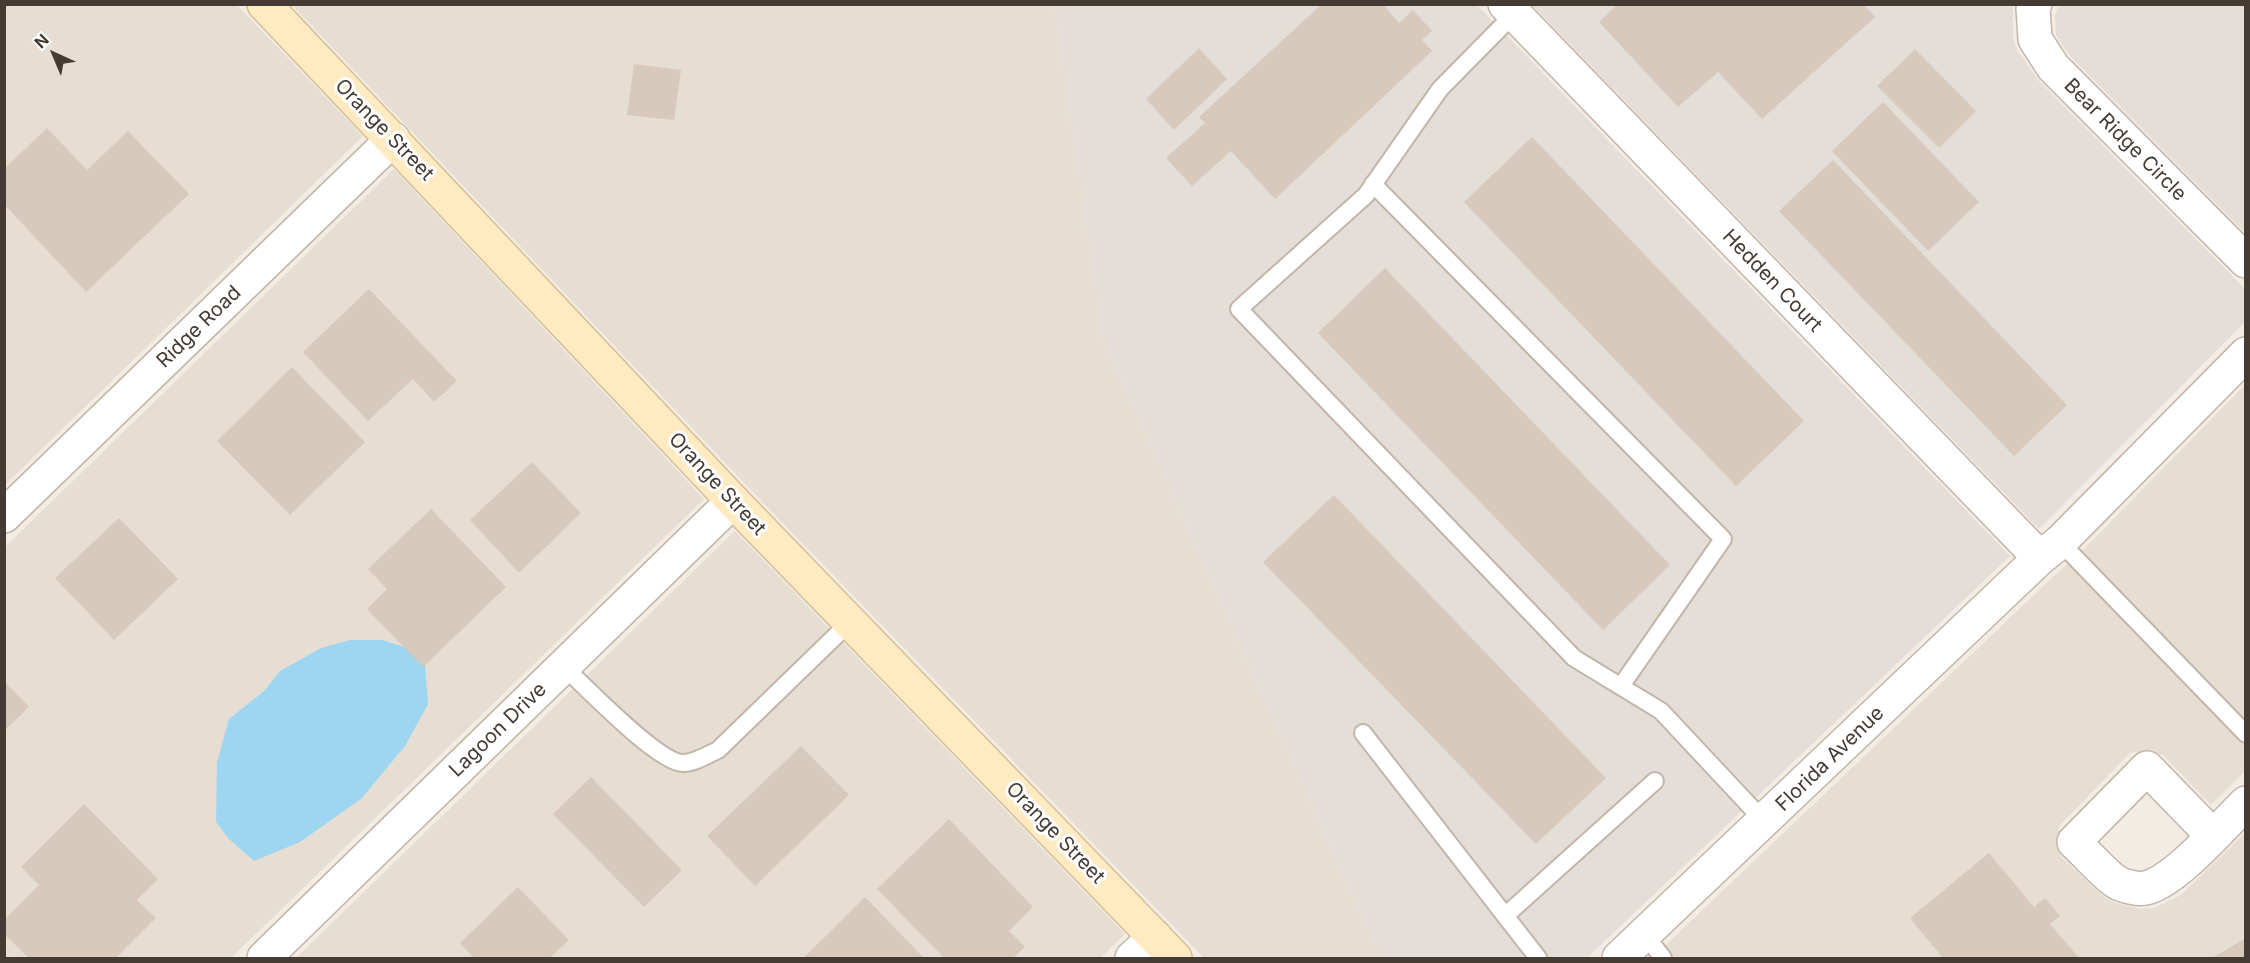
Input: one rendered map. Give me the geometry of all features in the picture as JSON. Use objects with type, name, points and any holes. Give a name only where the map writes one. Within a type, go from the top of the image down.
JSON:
[{"type":"street","name":"Orange Street","points":[[264,4],[850,622],[1154,951]]},
{"type":"street","name":"Bear Ridge Circle","points":[[2035,4],[2033,8],[2035,39],[2053,67],[2246,261]]},
{"type":"street","name":"Hedden Court","points":[[1509,10],[2050,550]]},
{"type":"street","name":"Ridge Road","points":[[4,516],[393,139]]},
{"type":"street","name":"Florida Avenue","points":[[1619,958],[1654,946],[1764,821],[2050,550],[2246,354]]},
{"type":"street","name":"Lagoon Drive","points":[[264,958],[733,501]]},
{"type":"street","points":[[2213,836],[2246,802]]},
{"type":"lane","points":[[1509,10],[1440,89],[1366,195],[1239,309],[1574,658],[1661,711],[1764,821]]},
{"type":"lane","points":[[1373,184],[1723,540],[1621,686]]},
{"type":"lane","points":[[2050,550],[2246,734]]},
{"type":"lane","points":[[563,666],[654,751],[680,763],[693,762],[718,750],[850,622]]},
{"type":"lane","points":[[1363,733],[1538,958]]},
{"type":"lane","points":[[1505,916],[1655,781]]},
{"type":"shaded area","points":[[5,5],[237,5],[363,136],[5,485]]},
{"type":"shaded area","points":[[292,5],[1054,5],[1103,340],[1380,958],[1204,958],[748,487]]},
{"type":"shaded area","points":[[1054,5],[1477,5],[2010,556],[1587,958],[1380,958],[1103,340]]},
{"type":"shaded area","points":[[1532,5],[2013,5],[2013,37],[2017,50],[2039,81],[2245,289],[2245,322],[2039,529]]},
{"type":"shaded area","points":[[2060,5],[2245,5],[2245,233],[2069,55],[2056,35],[2055,15]]},
{"type":"shaded area","points":[[394,169],[704,499],[231,958],[5,958],[5,547]],"holes":[[[280,671],[405,746],[229,719],[264,691]]]},
{"type":"shaded area","points":[[2245,385],[2245,771],[2211,805],[2162,754],[2131,752],[2059,826],[2061,857],[2104,897],[2116,903],[2141,909],[2154,908],[2181,895],[2245,833],[2245,958],[1652,958],[2075,558]]},
{"type":"shaded area","points":[[735,531],[1125,934],[1100,958],[296,958]]},
{"type":"water","points":[[350,640],[382,640],[424,653],[428,704],[405,746],[361,799],[300,842],[254,861],[228,838],[216,822],[217,762],[229,719],[264,691],[280,671],[321,648]]},
{"type":"building","points":[[1322,4],[1383,4],[1399,23],[1413,10],[1432,31],[1422,40],[1432,51],[1275,199],[1231,151],[1192,186],[1166,158],[1205,123],[1199,117]]},
{"type":"building","points":[[1618,4],[1863,4],[1875,17],[1762,119],[1718,72],[1678,107],[1599,22]]},
{"type":"building","points":[[1199,48],[1227,79],[1174,130],[1146,99]]},
{"type":"building","points":[[1915,49],[1976,111],[1939,148],[1877,86]]},
{"type":"building","points":[[634,64],[681,70],[674,120],[627,115]]},
{"type":"building","points":[[1883,102],[1979,202],[1928,251],[1832,151]]},
{"type":"building","points":[[47,128],[87,170],[128,131],[189,194],[86,292],[5,205],[5,168]]},
{"type":"building","points":[[1532,137],[1804,421],[1736,486],[1464,202]]},
{"type":"building","points":[[1833,160],[2067,405],[2014,456],[1779,211]]},
{"type":"building","points":[[1385,268],[1670,565],[1603,630],[1318,333]]},
{"type":"building","points":[[369,289],[457,381],[434,402],[413,379],[368,421],[303,352]]},
{"type":"building","points":[[292,367],[365,442],[290,515],[217,441]]},
{"type":"building","points":[[532,462],[581,513],[519,573],[470,520]]},
{"type":"building","points":[[1334,495],[1606,778],[1536,844],[1263,562]]},
{"type":"building","points":[[431,509],[506,587],[423,667],[367,609],[387,589],[368,569]]},
{"type":"building","points":[[119,518],[178,579],[114,640],[55,578]]},
{"type":"building","points":[[4,681],[29,707],[4,731]]},
{"type":"building","points":[[801,746],[849,795],[755,886],[707,836]]},
{"type":"building","points":[[591,777],[682,870],[644,907],[553,814]]},
{"type":"building","points":[[84,804],[158,879],[137,900],[156,918],[116,958],[29,958],[4,934],[4,920],[39,885],[21,867]]},
{"type":"building","points":[[949,819],[1033,907],[1009,931],[1025,947],[1013,958],[944,958],[877,889]]},
{"type":"building","points":[[1989,853],[2034,907],[2045,898],[2060,916],[2050,924],[2079,958],[1943,958],[1910,918]]},
{"type":"building","points":[[518,887],[569,940],[550,958],[474,958],[460,943]]},
{"type":"building","points":[[865,897],[924,958],[803,958],[829,933]]},
{"type":"building","points":[[2246,938],[2246,958],[2212,958]]}]
